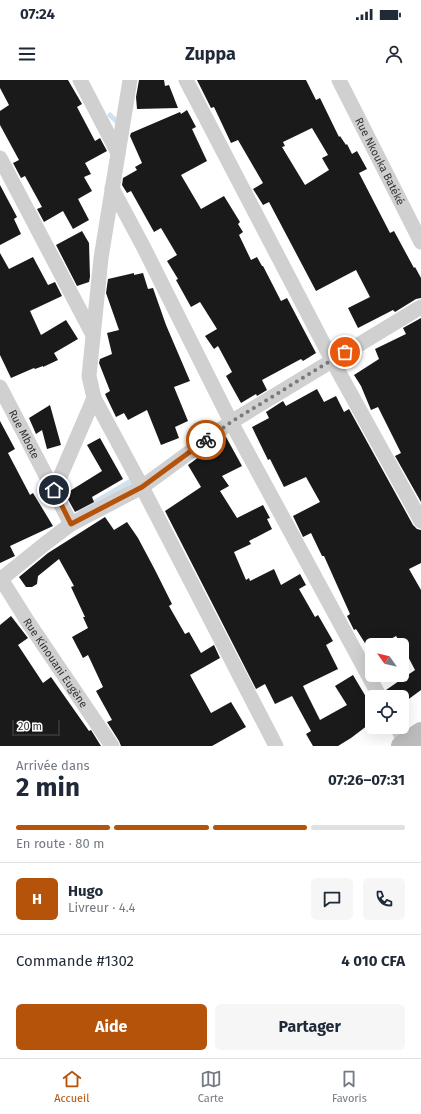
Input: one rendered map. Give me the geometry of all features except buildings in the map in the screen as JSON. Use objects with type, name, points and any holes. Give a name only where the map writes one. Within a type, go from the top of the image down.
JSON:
[{"type":"street","points":[[80,80],[118,153]]},
{"type":"street","points":[[130,80],[101,258],[89,376],[94,398],[142,487],[276,746]]},
{"type":"street","points":[[186,80],[332,360],[421,521]]},
{"type":"street","name":"Rue Nkouka Batéké","points":[[339,80],[421,242]]},
{"type":"street","points":[[0,158],[93,335]]},
{"type":"street","points":[[112,188],[144,248],[231,422],[376,690]]},
{"type":"street","points":[[0,580],[71,524],[142,487],[231,422],[421,307]]},
{"type":"street","name":"Rue Mbote","points":[[0,387],[71,524]]},
{"type":"street","points":[[56,495],[94,398]]},
{"type":"street","name":"Rue Kinouani Eugène","points":[[0,580],[112,746]]},
{"type":"waterway","points":[[110,115],[119,124]]},
{"type":"waterway","points":[[80,511],[131,481]]},
{"type":"way so far","points":[[206,440],[231,422],[345,352]]},
{"type":"route","points":[[54,490],[71,524],[142,487],[206,440]]}]
